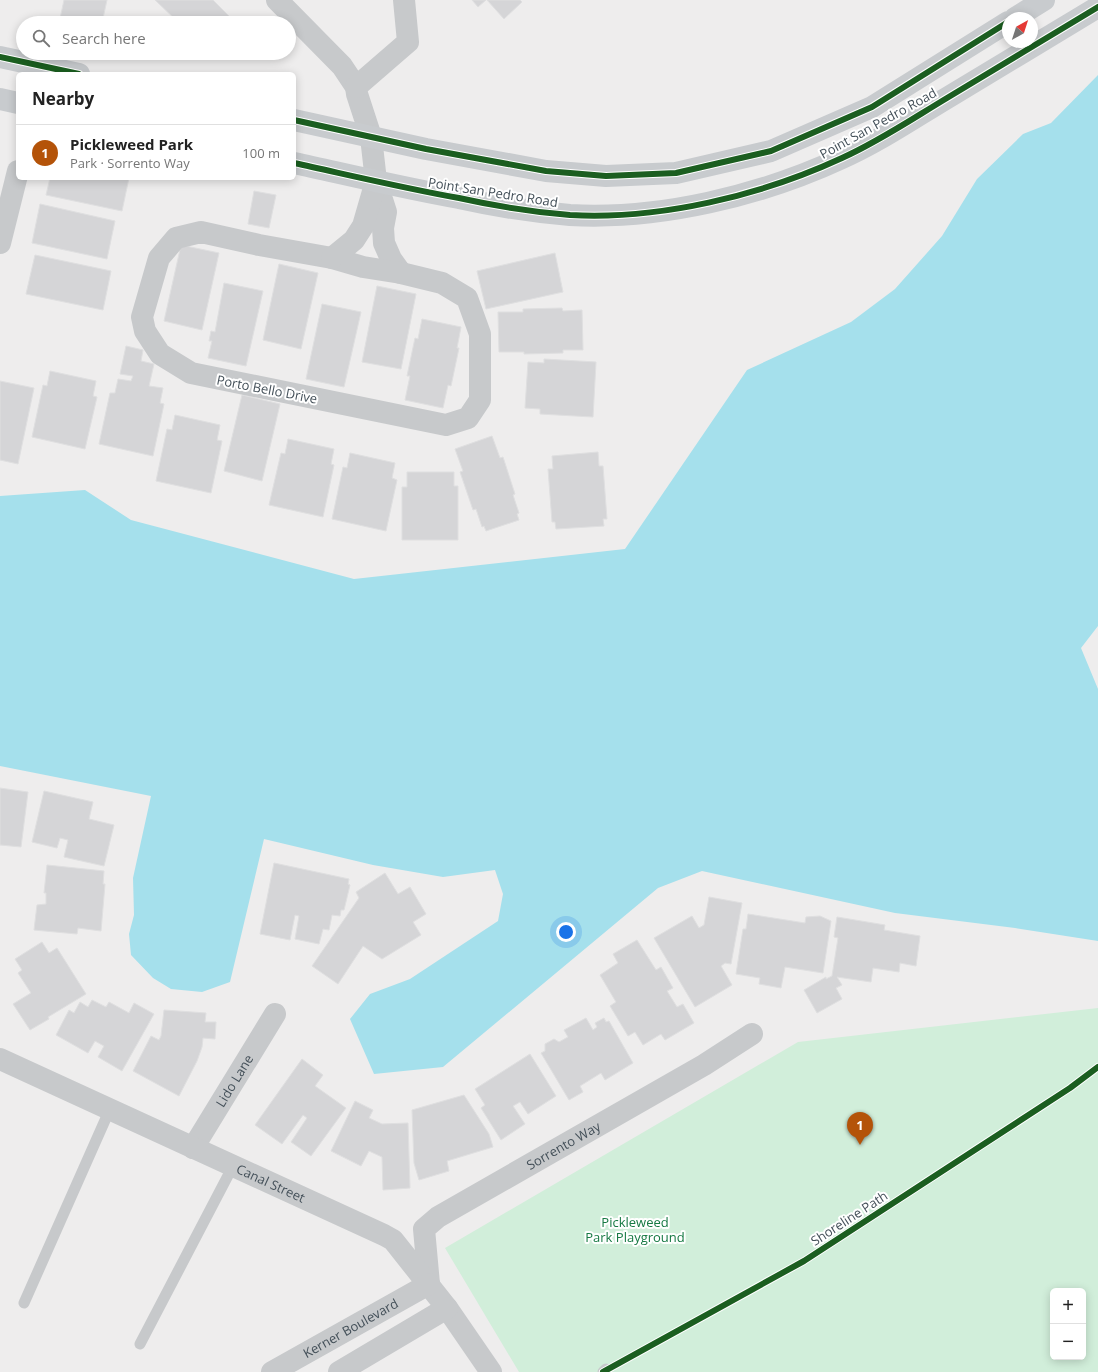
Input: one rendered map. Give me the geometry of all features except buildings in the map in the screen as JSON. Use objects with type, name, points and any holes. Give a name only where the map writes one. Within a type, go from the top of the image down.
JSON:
[{"type":"main road","points":[[1025,12],[1044,0]]},
{"type":"main road","name":"Point San Pedro Road","points":[[296,163],[503,207],[570,215],[626,214],[672,210],[728,198],[783,182],[843,158],[899,128],[1098,7]]},
{"type":"main road","name":"Point San Pedro Road","points":[[296,120],[442,152],[546,171],[606,176],[676,173],[771,151],[872,107],[1002,26]]},
{"type":"main road","points":[[0,57],[42,70],[61,72]]},
{"type":"main road","points":[[0,99],[16,103]]},
{"type":"street","points":[[277,0],[293,16]]},
{"type":"street","points":[[356,86],[408,42],[404,0]]},
{"type":"street","points":[[296,19],[342,66],[356,86],[371,137],[376,181],[386,212],[383,228],[384,243],[391,259],[401,273]]},
{"type":"street","points":[[0,243],[16,179]]},
{"type":"street","points":[[332,258],[354,240],[363,226],[376,181]]},
{"type":"street","name":"Porto Bello Drive","points":[[201,232],[260,245],[332,258],[363,267],[442,282],[467,298],[480,334],[480,400],[468,418],[446,425],[191,373],[160,354],[145,331],[142,317],[159,258],[176,238],[201,232]]},
{"type":"street","name":"Lido Lane","points":[[193,1148],[275,1014]]},
{"type":"street","name":"Sorrento Way","points":[[429,1284],[424,1228],[430,1222],[704,1065],[752,1034]]},
{"type":"street","name":"Canal Street","points":[[0,1059],[393,1240],[447,1308],[491,1372]]},
{"type":"street","name":"Kerner Boulevard","points":[[272,1372],[429,1284]]},
{"type":"street","points":[[339,1372],[447,1308]]},
{"type":"lane","points":[[24,1303],[110,1109]]},
{"type":"lane","points":[[140,1344],[233,1166]]},
{"type":"green space","name":"Pickleweed Park Playground","points":[[1098,1008],[1098,1372],[519,1372],[445,1248],[798,1042]]},
{"type":"water","points":[[1098,75],[1098,626],[1081,648],[1098,689],[1098,941],[1015,928],[895,913],[702,871],[658,888],[443,1067],[374,1074],[350,1019],[370,994],[410,979],[498,921],[503,894],[495,870],[443,877],[373,865],[264,839],[230,982],[202,992],[171,989],[153,978],[131,955],[129,934],[134,915],[133,878],[151,796],[0,766],[0,496],[85,490],[131,520],[354,579],[625,549],[747,370],[851,322],[895,289],[942,236],[977,179],[1023,134],[1051,123]]},
{"type":"cycle path","points":[[296,163],[486,204],[556,214],[604,216],[639,214],[709,203],[777,184],[810,172],[869,145],[1098,7]]},
{"type":"cycle path","points":[[296,120],[426,149],[546,171],[606,176],[676,173],[771,151],[872,107],[1002,26]]},
{"type":"cycle path","points":[[0,57],[70,72]]},
{"type":"cycle path","name":"Shoreline Path","points":[[603,1372],[804,1261],[1070,1088],[1098,1067]]},
{"type":"place","name":"Pickleweed Park","points":[[860,1145]]}]
